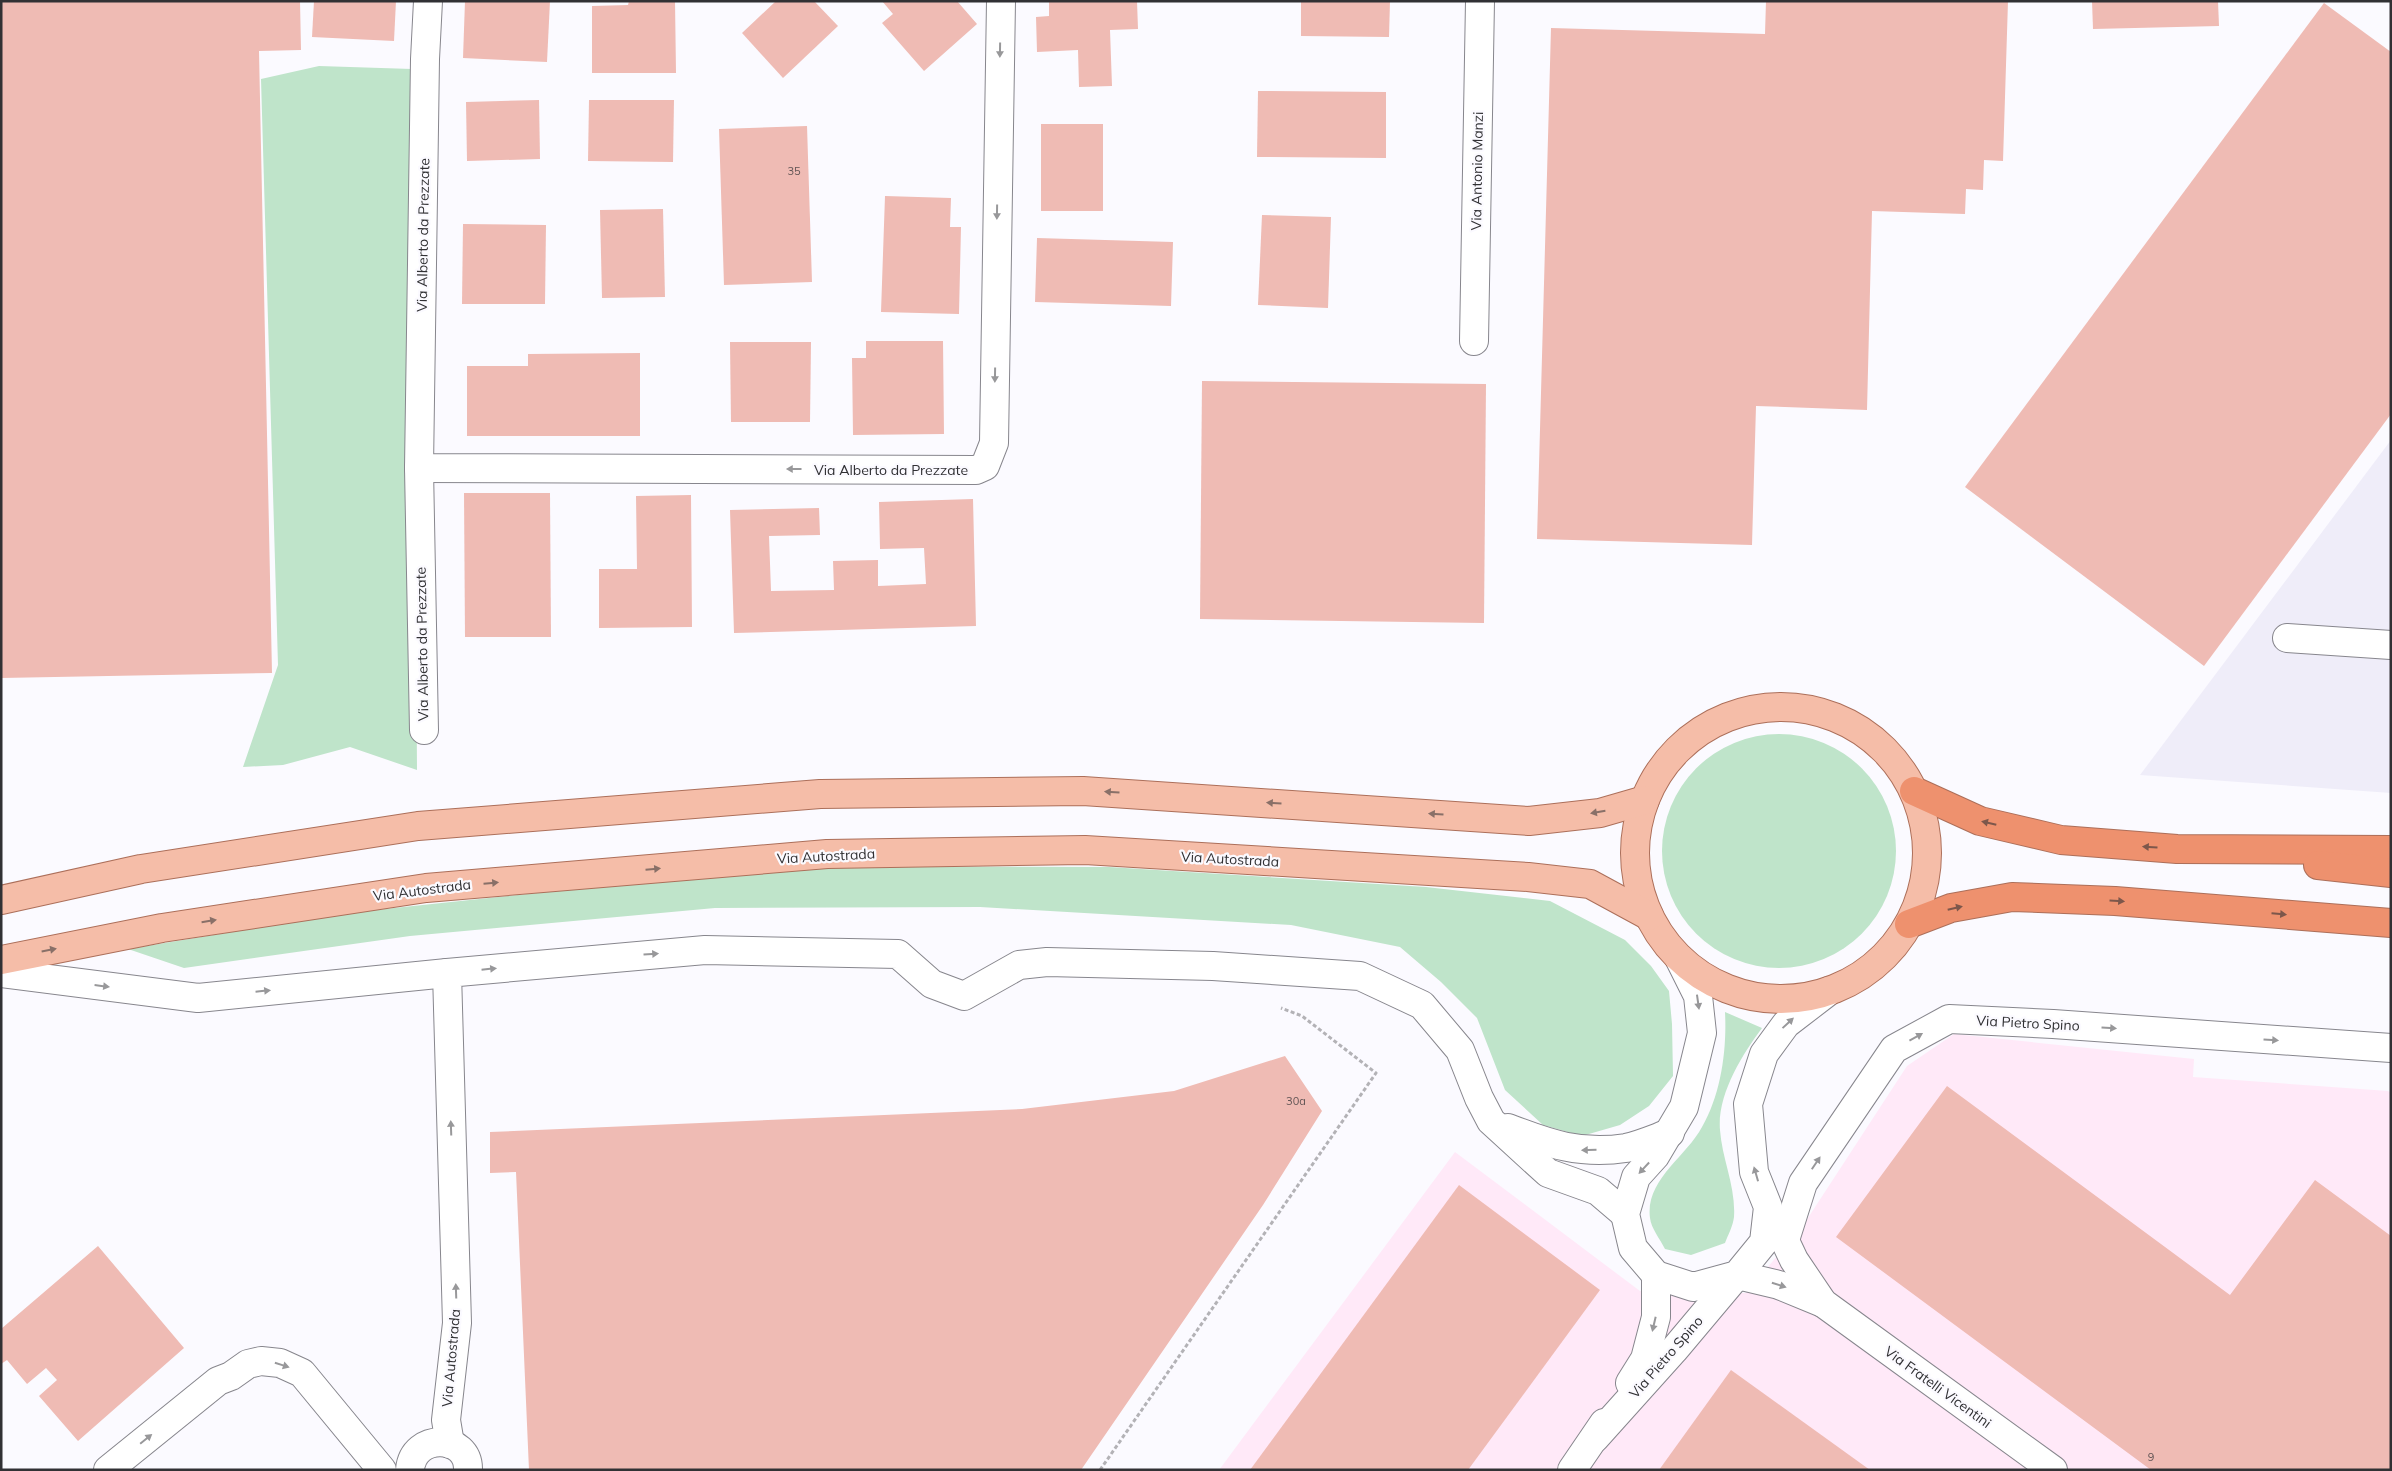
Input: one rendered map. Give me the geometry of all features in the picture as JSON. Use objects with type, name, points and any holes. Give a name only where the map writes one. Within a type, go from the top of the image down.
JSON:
[{"type":"highway","points":[[1914,790],[1980,821],[2061,840],[2177,849],[2391,873]]},
{"type":"highway","points":[[2177,849],[2391,850]]},
{"type":"highway","points":[[1909,924],[1951,908],[2012,898],[2115,901],[2391,923]]},
{"type":"main road","points":[[1790,706],[1836,716],[1875,740],[1906,775],[1914,790],[1928,854],[1923,890],[1909,924],[1889,953],[1861,976],[1829,992],[1798,999],[1758,997],[1734,992],[1704,978],[1679,958],[1662,938],[1649,916],[1638,888],[1635,858],[1637,828],[1645,800],[1667,759],[1702,728],[1744,710],[1790,706]]},
{"type":"main road","points":[[1,900],[141,869],[418,826],[820,794],[1083,790],[1529,820],[1600,813],[1645,800]]},
{"type":"main road","name":"Via Autostrada","points":[[1,960],[162,928],[426,888],[827,854],[1085,850],[1528,877],[1590,884],[1649,916]]},
{"type":"street","name":"Via Alberto da Prezzate","points":[[424,730],[419,468],[425,59],[428,1]]},
{"type":"street","name":"Via Alberto da Prezzate","points":[[419,468],[976,470],[985,466],[994,443],[1001,1]]},
{"type":"street","name":"Via Antonio Manzi","points":[[1474,340],[1480,1]]},
{"type":"street","points":[[2287,638],[2391,645]]},
{"type":"street","points":[[1,973],[198,998],[705,950],[881,952],[898,954],[932,984],[964,996],[1019,966],[1046,962],[1213,966],[1360,976],[1422,1005],[1460,1050],[1479,1098],[1491,1121],[1548,1173],[1598,1191],[1625,1214]]},
{"type":"street","points":[[1679,958],[1698,996],[1702,1033],[1684,1107],[1655,1156],[1636,1177],[1625,1214],[1633,1248],[1656,1275],[1693,1287],[1737,1275],[1779,1285],[1823,1303]]},
{"type":"street","name":"Via Autostrada","points":[[447,973],[457,1323],[446,1420],[450,1444]]},
{"type":"street","name":"Via Pietro Spino","points":[[1823,1303],[1794,1260],[1786,1240],[1768,1207],[1754,1172],[1748,1104],[1764,1054],[1786,1024],[1829,992]]},
{"type":"street","name":"Via Pietro Spino","points":[[1786,1240],[1802,1183],[1894,1050],[1949,1019],[2053,1024],[2391,1048]]},
{"type":"street","points":[[1491,1121],[1550,1145],[1584,1151],[1627,1148],[1670,1133]]},
{"type":"street","name":"Via Pietro Spino","points":[[1595,1438],[1674,1350],[1764,1242],[1768,1207]]},
{"type":"street","name":"Via Pietro Spino","points":[[1572,1470],[1595,1438],[1645,1359],[1656,1318],[1656,1275]]},
{"type":"street","name":"Via Fratelli Vicentini","points":[[1823,1303],[2053,1470]]},
{"type":"street","points":[[108,1470],[218,1381],[231,1376],[248,1364],[261,1362],[280,1363],[302,1373],[382,1470]]},
{"type":"street","points":[[410,1470],[410,1462],[420,1448],[432,1442],[450,1444],[462,1451],[468,1464],[468,1470]]},
{"type":"path","points":[[1100,1470],[1376,1073],[1302,1016],[1276,1006]]},
{"type":"shaded area","points":[[2391,440],[2391,793],[2140,775]]},
{"type":"shaded area","points":[[1954,1034],[2194,1059],[2193,1077],[2388,1091],[2391,1093],[2391,1470],[1219,1470],[1455,1152],[1640,1291],[1746,1293],[1804,1224],[1907,1066]]},
{"type":"green space","points":[[319,66],[412,69],[417,770],[350,747],[283,765],[243,767],[278,665],[261,79]]},
{"type":"green space","points":[[1779,734],[1813,739],[1824,743],[1844,754],[1869,777],[1887,806],[1891,817],[1896,851],[1891,885],[1887,896],[1876,916],[1853,941],[1824,959],[1813,963],[1779,968],[1745,963],[1734,959],[1714,948],[1689,925],[1671,896],[1667,885],[1662,851],[1667,817],[1671,806],[1682,786],[1705,761],[1734,743],[1745,739]]},
{"type":"green space","points":[[845,866],[1109,867],[1426,887],[1550,901],[1625,940],[1651,966],[1669,991],[1673,1076],[1649,1106],[1620,1125],[1582,1136],[1543,1125],[1505,1090],[1477,1018],[1441,982],[1400,947],[1291,925],[980,907],[715,908],[410,936],[184,968],[128,949],[347,913],[593,887]]},
{"type":"green space","points":[[1725,1012],[1762,1028],[1732,1076],[1722,1103],[1720,1117],[1721,1141],[1733,1195],[1733,1224],[1725,1243],[1691,1255],[1665,1249],[1651,1222],[1650,1204],[1660,1180],[1695,1138],[1709,1114],[1718,1086],[1724,1056]]},
{"type":"building","points":[[1,1],[300,1],[301,50],[259,51],[272,673],[1,678]]},
{"type":"building","points":[[314,1],[396,1],[394,41],[312,37]]},
{"type":"building","points":[[465,1],[550,1],[547,62],[463,58]]},
{"type":"building","points":[[629,1],[675,1],[676,73],[592,73],[592,6],[628,5]]},
{"type":"building","points":[[776,1],[814,1],[838,26],[783,78],[742,33]]},
{"type":"building","points":[[882,1],[957,1],[977,24],[924,71],[882,23],[893,14]]},
{"type":"building","points":[[1049,1],[1137,1],[1138,29],[1110,30],[1112,86],[1079,87],[1078,50],[1037,52],[1036,17],[1049,16]]},
{"type":"building","points":[[1301,1],[1390,1],[1389,37],[1301,36]]},
{"type":"building","points":[[1766,1],[2008,1],[2003,161],[1984,160],[1983,190],[1966,189],[1965,214],[1872,211],[1867,410],[1756,406],[1752,545],[1537,539],[1551,28],[1765,34]]},
{"type":"building","points":[[2092,1],[2218,1],[2219,26],[2093,29]]},
{"type":"building","points":[[2324,3],[2391,52],[2391,414],[2204,666],[1965,487]]},
{"type":"building","points":[[1258,91],[1386,92],[1386,158],[1257,157]]},
{"type":"building","points":[[539,100],[540,159],[467,161],[466,102]]},
{"type":"building","points":[[589,100],[674,100],[673,162],[588,161]]},
{"type":"building","points":[[1041,124],[1103,124],[1103,211],[1041,211]]},
{"type":"building","points":[[807,126],[812,282],[724,285],[719,129]]},
{"type":"building","points":[[885,196],[951,198],[950,227],[961,227],[959,314],[881,312]]},
{"type":"building","points":[[663,209],[665,297],[602,298],[600,210]]},
{"type":"building","points":[[1262,215],[1331,217],[1328,308],[1258,305]]},
{"type":"building","points":[[463,224],[546,225],[545,304],[462,304]]},
{"type":"building","points":[[1037,238],[1173,242],[1171,306],[1035,302]]},
{"type":"building","points":[[866,341],[943,341],[944,434],[853,435],[852,358],[866,358]]},
{"type":"building","points":[[730,342],[811,342],[810,422],[731,422]]},
{"type":"building","points":[[640,353],[640,436],[467,436],[467,366],[528,366],[528,354]]},
{"type":"building","points":[[1202,381],[1486,384],[1484,623],[1200,619]]},
{"type":"building","points":[[464,493],[550,493],[551,637],[465,637]]},
{"type":"building","points":[[691,495],[692,627],[599,628],[599,569],[637,569],[636,496]]},
{"type":"building","points":[[973,499],[976,626],[734,633],[730,510],[819,508],[820,535],[769,536],[771,591],[834,590],[833,561],[878,560],[878,586],[926,584],[924,548],[880,549],[879,502]]},
{"type":"building","points":[[1285,1056],[1322,1111],[1263,1205],[1081,1470],[529,1470],[516,1172],[490,1173],[490,1132],[1022,1109],[1174,1091]]},
{"type":"building","points":[[1947,1086],[2230,1295],[2315,1180],[2391,1236],[2391,1470],[2151,1470],[1836,1237]]},
{"type":"building","points":[[1459,1185],[1600,1290],[1468,1470],[1250,1470]]},
{"type":"building","points":[[98,1246],[184,1348],[78,1441],[39,1396],[57,1380],[46,1368],[27,1384],[7,1360],[1,1364],[1,1329]]},
{"type":"building","points":[[1731,1370],[1870,1470],[1659,1470]]}]
